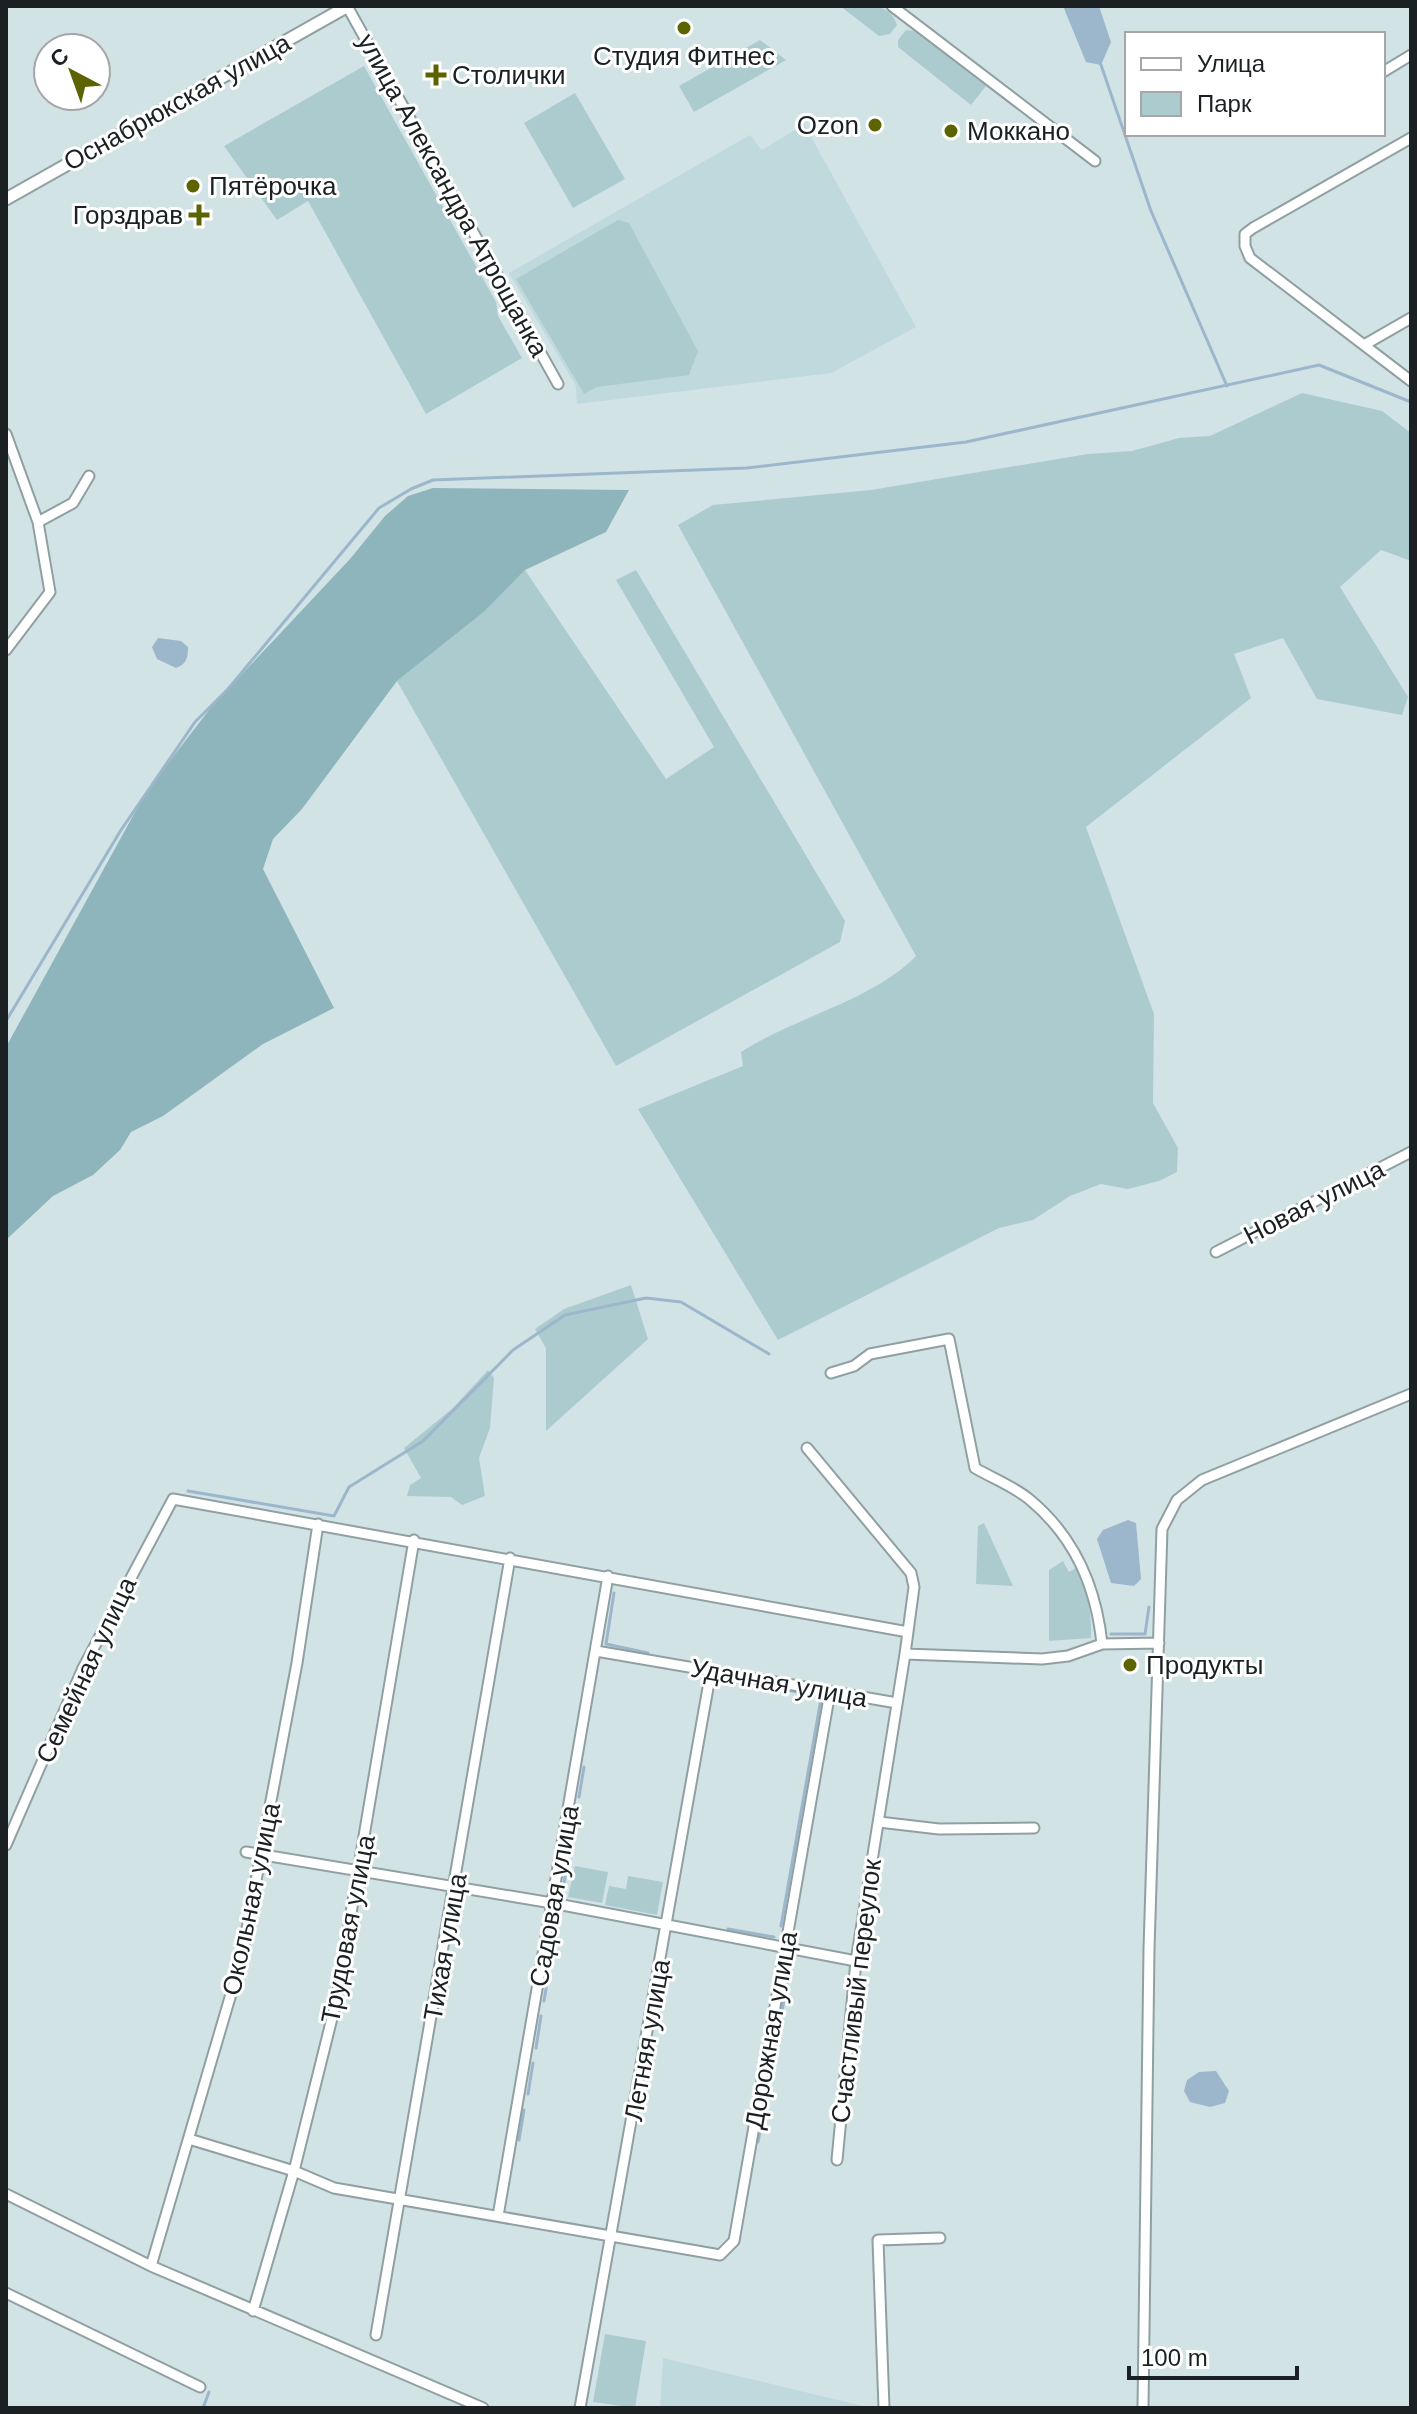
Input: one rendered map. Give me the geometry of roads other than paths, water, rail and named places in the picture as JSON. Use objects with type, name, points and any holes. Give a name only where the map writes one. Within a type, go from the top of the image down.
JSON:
[{"type":"street","name":"Оснабрюкская улица","points":[[6,199],[347,6]]},
{"type":"street","name":"улица Александра Атрощанка","points":[[347,6],[558,384]]},
{"type":"street","points":[[892,6],[1095,161]]},
{"type":"street","points":[[1385,71],[1411,55]]},
{"type":"street","points":[[1411,138],[1245,234],[1245,246],[1250,258],[1411,381]]},
{"type":"street","points":[[1364,345],[1411,318]]},
{"type":"street","points":[[6,434],[38,522],[50,592],[6,650]]},
{"type":"street","points":[[38,522],[73,503],[89,476]]},
{"type":"street","name":"Новая улица","points":[[1216,1252],[1411,1152]]},
{"type":"street","points":[[831,1373],[854,1366],[870,1354],[949,1339],[975,1468],[1027,1498],[1066,1540],[1093,1587],[1102,1644]]},
{"type":"street","points":[[1143,2408],[1148,1965],[1161,1537],[1168,1514],[1182,1494],[1209,1476],[1411,1394]]},
{"type":"street","name":"Удачная улица","points":[[596,1651],[897,1703],[914,1587],[911,1573],[807,1448]]},
{"type":"street","name":"Семейная улица","points":[[6,1845],[83,1668],[173,1499],[318,1524]]},
{"type":"street","points":[[318,1524],[908,1632]]},
{"type":"street","name":"Окольная улица","points":[[151,2266],[241,1960],[263,1853],[318,1524]]},
{"type":"street","name":"Трудовая улица","points":[[253,2311],[294,2171],[336,2002],[414,1540]]},
{"type":"street","name":"Тихая улица","points":[[376,2335],[456,1887],[510,1558]]},
{"type":"street","name":"Садовая улица","points":[[498,2216],[608,1576]]},
{"type":"street","points":[[905,1654],[1042,1659],[1068,1656],[1102,1644],[1159,1643]]},
{"type":"street","name":"Летняя улица","points":[[580,2408],[711,1671]]},
{"type":"street","name":"Дорожная улица","points":[[189,2139],[294,2171],[334,2188],[720,2255],[730,2248],[830,1692]]},
{"type":"street","name":"Счастливый переулок","points":[[837,2160],[856,1961],[897,1703]]},
{"type":"street","name":"Счастливый переулок","points":[[879,1822],[939,1829],[1034,1828]]},
{"type":"street","points":[[246,1852],[552,1903],[856,1961]]},
{"type":"street","points":[[6,2194],[151,2266],[483,2408]]},
{"type":"street","points":[[884,2408],[878,2240],[940,2238]]},
{"type":"street","points":[[6,2293],[200,2387]]},
{"type":"waterway","points":[[1100,62],[1125,135]]},
{"type":"waterway","points":[[1125,136],[1151,211],[1227,386]]},
{"type":"waterway","points":[[6,1021],[121,830],[195,722],[228,689],[379,508],[411,489],[433,480],[747,468],[966,442],[1319,365],[1411,402]]},
{"type":"waterway","points":[[188,1491],[334,1516],[349,1487],[423,1441],[513,1350],[565,1315],[646,1298],[681,1302],[769,1354]]},
{"type":"waterway","points":[[614,1593],[606,1644],[648,1653]]},
{"type":"waterway","points":[[1111,1634],[1145,1634],[1149,1607]]},
{"type":"waterway","points":[[721,1679],[755,1685]]},
{"type":"waterway","points":[[769,1687],[816,1695],[821,1699],[781,1926]]},
{"type":"waterway","points":[[579,1797],[584,1767]]},
{"type":"waterway","points":[[570,1846],[575,1817]]},
{"type":"waterway","points":[[561,1899],[568,1861]]},
{"type":"waterway","points":[[552,1954],[558,1917]]},
{"type":"waterway","points":[[728,1929],[774,1937]]},
{"type":"waterway","points":[[758,2142],[791,1962]]},
{"type":"waterway","points":[[544,2001],[549,1970]]},
{"type":"waterway","points":[[536,2048],[541,2016]]},
{"type":"waterway","points":[[528,2094],[533,2063]]},
{"type":"waterway","points":[[519,2140],[524,2110]]},
{"type":"waterway","points":[[203,2408],[209,2392]]},
{"type":"place","name":"Студия Фитнес","points":[[684,28]]},
{"type":"place","name":"Столички","points":[[436,75]]},
{"type":"place","name":"Ozon","points":[[875,125]]},
{"type":"place","name":"Моккано","points":[[951,131]]},
{"type":"place","name":"Пятёрочка","points":[[193,186]]},
{"type":"place","name":"Горздрав","points":[[199,215]]},
{"type":"place","name":"Продукты","points":[[1130,1665]]}]
